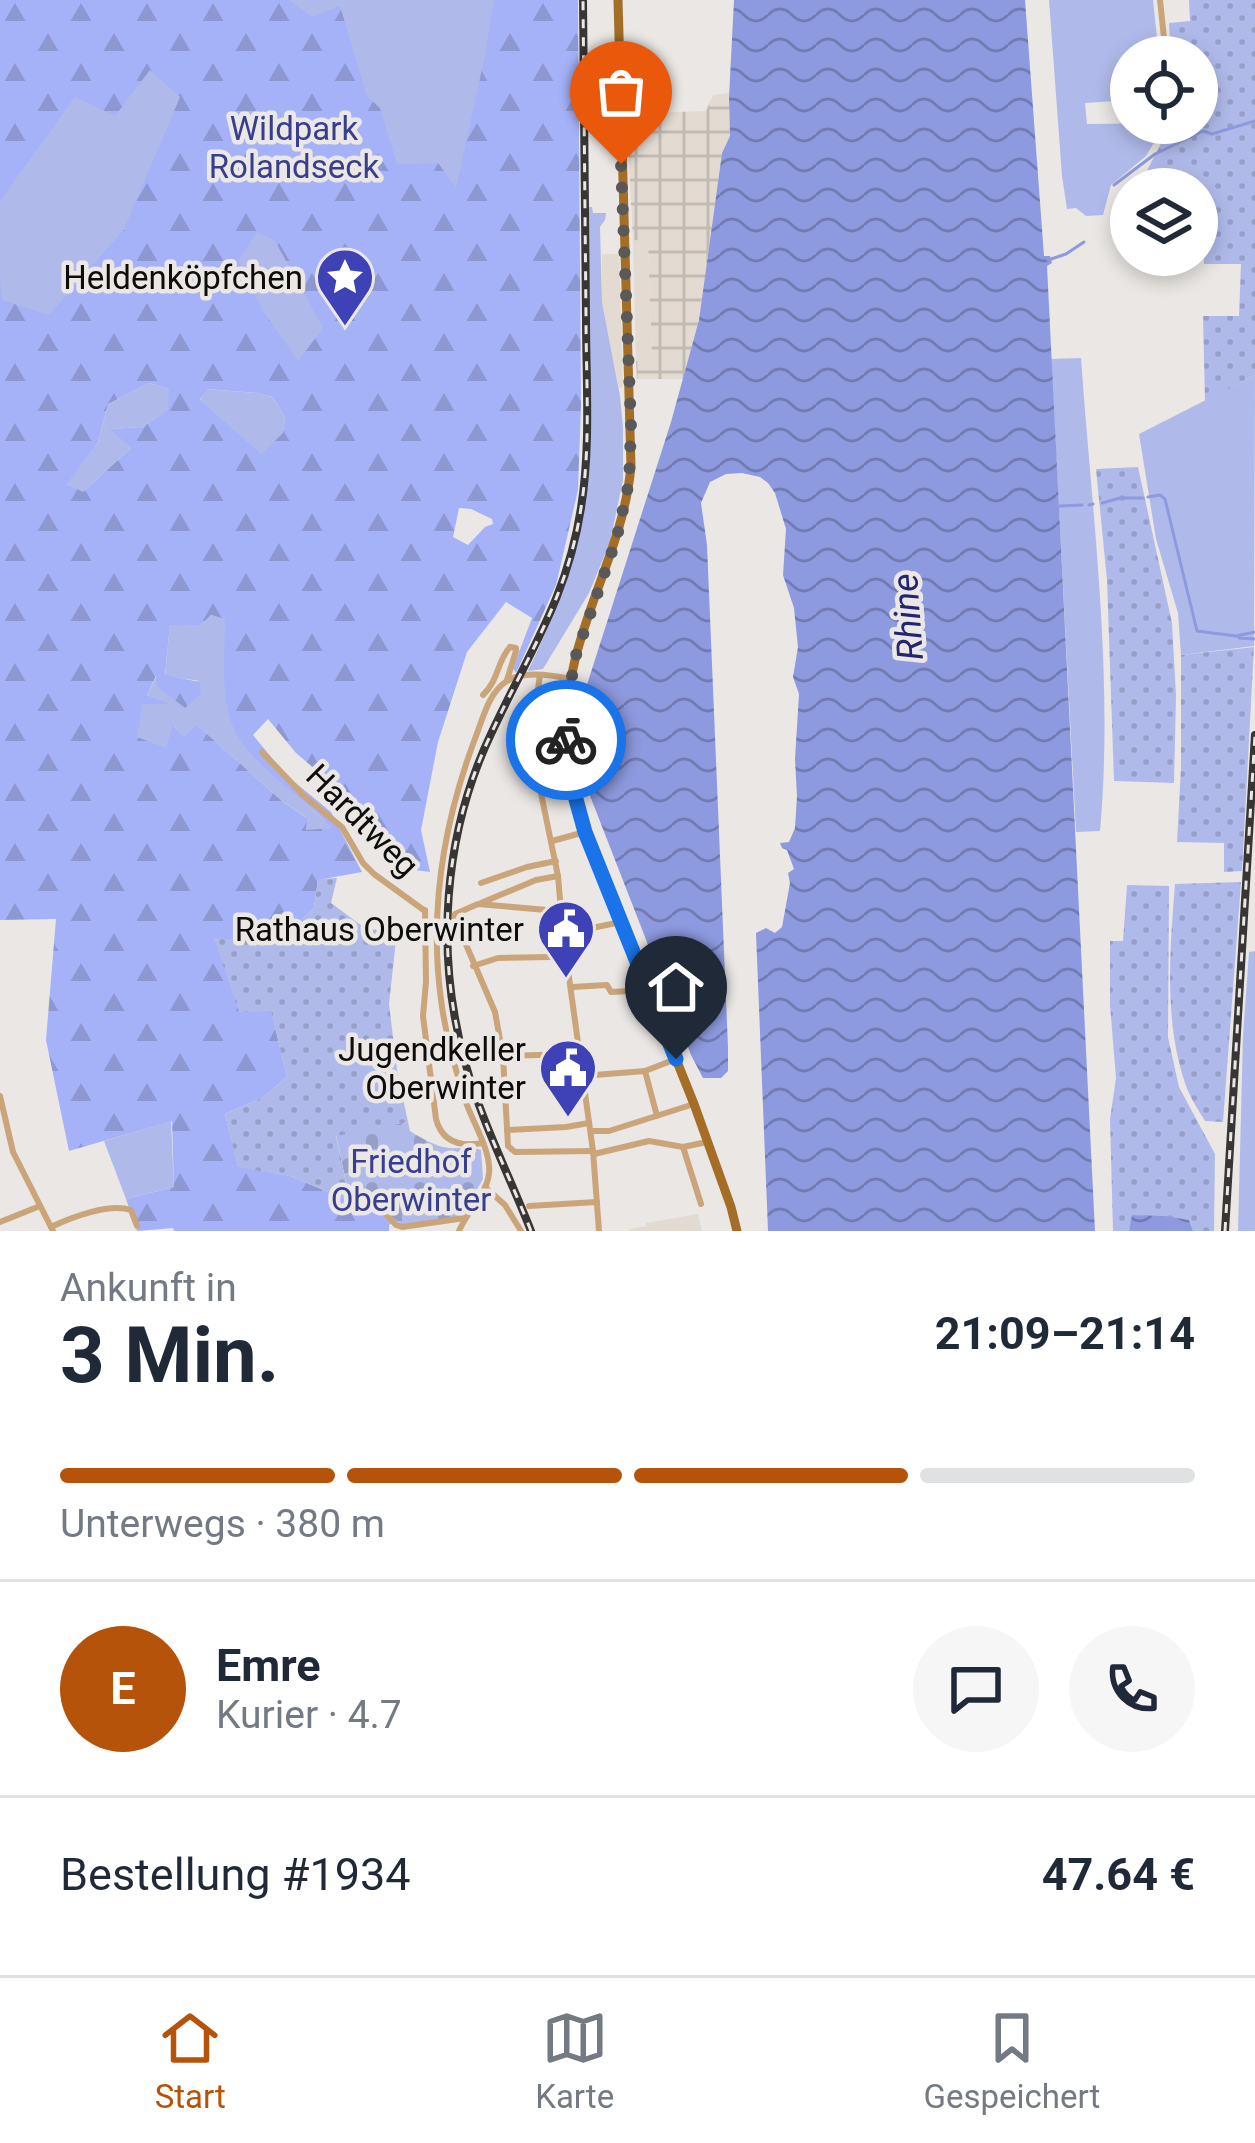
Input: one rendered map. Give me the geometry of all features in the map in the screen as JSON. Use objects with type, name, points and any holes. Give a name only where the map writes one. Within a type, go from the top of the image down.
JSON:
[{"type":"main road","points":[[618,0],[631,466],[624,512],[571,680],[566,736],[574,795],[585,832],[694,1104],[737,1231]]},
{"type":"street","points":[[1160,0],[1164,36]]},
{"type":"street","points":[[483,695],[494,685],[504,653],[513,647],[516,651],[507,680]]},
{"type":"street","points":[[540,675],[536,769],[556,861],[594,1153],[599,1231]]},
{"type":"street","points":[[459,1231],[484,1187],[489,1166],[456,1073],[439,983],[437,912],[442,855],[454,801],[490,701],[507,680],[517,676],[571,680]]},
{"type":"street","name":"Hardtweg","points":[[262,752],[342,827],[374,874],[425,910],[437,912]]},
{"type":"street","points":[[536,769],[566,794],[574,795]]},
{"type":"street","points":[[552,841],[585,832]]},
{"type":"street","points":[[481,884],[556,861]]},
{"type":"street","points":[[558,876],[536,880],[455,914],[495,1012],[503,1056],[508,1146],[515,1152],[594,1153],[650,1141],[683,1148],[707,1142]]},
{"type":"street","points":[[478,904],[560,912]]},
{"type":"street","points":[[425,910],[423,1016],[436,1119],[442,1134],[455,1143],[482,1143]]},
{"type":"street","points":[[562,934],[621,922]]},
{"type":"street","points":[[473,966],[498,958],[550,957]]},
{"type":"street","points":[[570,985],[607,985],[611,992],[648,990]]},
{"type":"street","points":[[503,1056],[579,1054]]},
{"type":"street","points":[[582,1076],[645,1071],[676,1059]]},
{"type":"street","points":[[645,1071],[657,1116]]},
{"type":"street","points":[[0,1096],[13,1152],[52,1229],[123,1207],[131,1210],[137,1226]]},
{"type":"street","points":[[507,1130],[590,1127],[610,1131],[694,1104]]},
{"type":"street","points":[[683,1148],[701,1204]]},
{"type":"street","points":[[484,1187],[505,1205],[521,1231]]},
{"type":"street","points":[[529,1206],[598,1202]]},
{"type":"street","points":[[0,1222],[40,1206]]},
{"type":"street","points":[[381,1209],[402,1227],[465,1218]]},
{"type":"shaded area","points":[[729,93],[730,136],[722,153],[699,320],[683,379],[637,379],[636,361],[652,359],[648,241],[633,240],[626,107],[643,113],[706,111],[713,95]]},
{"type":"shaded area","points":[[633,240],[648,240],[652,360],[636,361]]},
{"type":"shaded area","points":[[602,254],[619,254],[623,387],[619,388],[602,302]]},
{"type":"shaded area","points":[[698,1214],[702,1231],[630,1231],[646,1223]]},
{"type":"green space","points":[[0,0],[289,0],[312,17],[340,6],[367,96],[380,108],[397,164],[438,163],[456,188],[494,0],[578,0],[578,490],[556,585],[516,673],[513,668],[532,618],[506,602],[467,652],[438,742],[421,830],[430,872],[400,868],[370,836],[351,800],[296,753],[268,719],[253,735],[286,775],[331,812],[362,872],[318,880],[314,908],[300,921],[290,945],[214,939],[271,1010],[287,1077],[262,1098],[225,1114],[238,1166],[290,1176],[350,1201],[381,1207],[396,1221],[389,1231],[137,1231],[126,1199],[174,1187],[172,1121],[69,1151],[46,1040],[56,919],[0,920],[0,277],[2,300],[49,315],[124,229],[180,97],[150,70],[115,116],[75,97],[0,201]],"holes":[[[257,232],[275,241],[323,328],[298,361],[264,312],[238,261]],[[149,383],[169,389],[168,410],[143,427],[109,429],[131,448],[83,492],[67,484],[98,442],[108,404]],[[207,389],[273,397],[285,417],[283,433],[261,454],[200,400]],[[459,508],[492,519],[493,524],[468,545],[453,537]],[[211,615],[225,619],[225,686],[232,725],[249,752],[332,828],[306,830],[307,818],[197,725],[183,737],[173,725],[166,748],[137,737],[143,704],[170,704],[147,695],[156,676],[158,687],[185,708],[201,694],[200,682],[165,675],[170,625],[200,626]]]},
{"type":"green space","name":"Wildpark Rolandseck","points":[[135,0],[505,0],[486,159],[297,368],[0,326],[0,173]]},
{"type":"green space","points":[[1049,0],[1153,0],[1157,36],[1110,36],[1110,101],[1085,103],[1087,124],[1110,124],[1110,144],[1153,144],[1132,168],[1110,168],[1103,215],[1086,216],[1076,208],[1067,209]]},
{"type":"green space","points":[[1189,0],[1255,0],[1255,375],[1205,401],[1203,316],[1239,316],[1241,264],[1218,264],[1218,168],[1148,168],[1161,144],[1218,144],[1218,36],[1170,36],[1169,23],[1190,21]]},
{"type":"green space","points":[[588,207],[593,213],[606,213],[600,227],[602,302],[620,396],[623,480],[610,542],[589,593],[543,669],[528,671],[565,585],[583,512],[589,434]]},
{"type":"green space","points":[[1081,358],[1100,595],[1104,772],[1100,831],[1076,832],[1051,359]]},
{"type":"green space","points":[[1255,375],[1254,646],[1181,655],[1178,613],[1156,539],[1139,434]]},
{"type":"green space","points":[[149,383],[169,389],[169,410],[143,427],[110,429],[131,448],[82,493],[66,483],[98,442],[108,404]]},
{"type":"green space","points":[[206,389],[273,397],[285,417],[283,434],[261,455],[200,401]]},
{"type":"green space","points":[[1138,467],[1172,623],[1174,783],[1114,781],[1107,580],[1096,469]]},
{"type":"green space","points":[[211,615],[226,619],[225,689],[233,727],[286,786],[333,828],[306,831],[306,817],[198,726],[183,738],[174,726],[167,749],[136,737],[143,703],[166,703],[147,695],[158,673],[158,687],[200,681],[165,676],[170,624],[200,626]]},
{"type":"green space","points":[[1254,647],[1242,871],[1224,872],[1224,843],[1177,842],[1181,655]]},
{"type":"green space","points":[[547,684],[561,689],[561,716],[540,710]]},
{"type":"green space","points":[[337,878],[331,903],[366,929],[397,931],[389,1004],[408,1122],[336,1136],[350,1201],[290,1176],[238,1167],[225,1114],[262,1098],[287,1077],[271,1011],[239,1012],[214,938],[289,945],[300,921],[314,908],[318,879]]},
{"type":"green space","points":[[1241,882],[1223,1122],[1205,1121],[1186,1085],[1173,1032],[1170,958],[1175,884]]},
{"type":"green space","points":[[1127,885],[1169,886],[1168,1037],[1179,1087],[1215,1154],[1214,1231],[1193,1231],[1189,1220],[1133,1215],[1129,1231],[1113,1231],[1110,1119],[1116,1078],[1110,941],[1123,941]]},
{"type":"green space","points":[[1255,951],[1255,1231],[1238,1231],[1243,1036],[1249,952]]},
{"type":"green space","points":[[171,1121],[174,1187],[126,1199],[104,1141]]},
{"type":"green space","name":"Friedhof Oberwinter","points":[[408,1122],[410,1131],[433,1144],[481,1150],[483,1179],[457,1218],[401,1225],[378,1207],[350,1201],[336,1135]]},
{"type":"water","name":"Rhine","points":[[734,0],[1025,0],[1044,256],[1050,256],[1052,263],[1047,266],[1095,1231],[768,1231],[756,933],[766,928],[775,933],[782,927],[788,873],[794,869],[780,843],[789,842],[795,828],[799,694],[793,677],[798,647],[794,608],[783,575],[786,529],[775,493],[760,477],[726,474],[710,482],[701,503],[707,545],[728,1047],[728,1071],[721,1078],[703,1078],[691,1055],[587,788],[579,734],[584,694],[699,320],[722,153],[730,136]]},
{"type":"water","points":[[1132,1215],[1189,1220],[1193,1231],[1129,1231]]},
{"type":"waterway","points":[[1136,168],[1203,131],[1212,134],[1255,121]]},
{"type":"waterway","points":[[1048,260],[1084,242]]},
{"type":"waterway","points":[[1148,497],[1165,499],[1197,631],[1236,636],[1255,632]]},
{"type":"waterway","points":[[1102,503],[1142,498]]},
{"type":"waterway","points":[[1089,505],[1093,504]]},
{"type":"waterway","points":[[1060,506],[1082,505]]},
{"type":"waterway","points":[[1239,638],[1255,639]]},
{"type":"railway","points":[[531,1231],[465,1062],[447,937],[462,813],[491,734],[556,598],[581,508],[587,413],[583,0]]},
{"type":"railway","points":[[1225,1231],[1255,735]]},
{"type":"way so far","points":[[566,740],[575,658],[617,537],[629,482],[621,164]]},
{"type":"place","name":"Heldenköpfchen","points":[[345,328]]},
{"type":"place","name":"Rathaus Oberwinter","points":[[566,980]]},
{"type":"place","name":"Jugendkeller Oberwinter","points":[[568,1119]]},
{"type":"route","points":[[566,740],[569,774],[585,832],[676,1059]]}]
